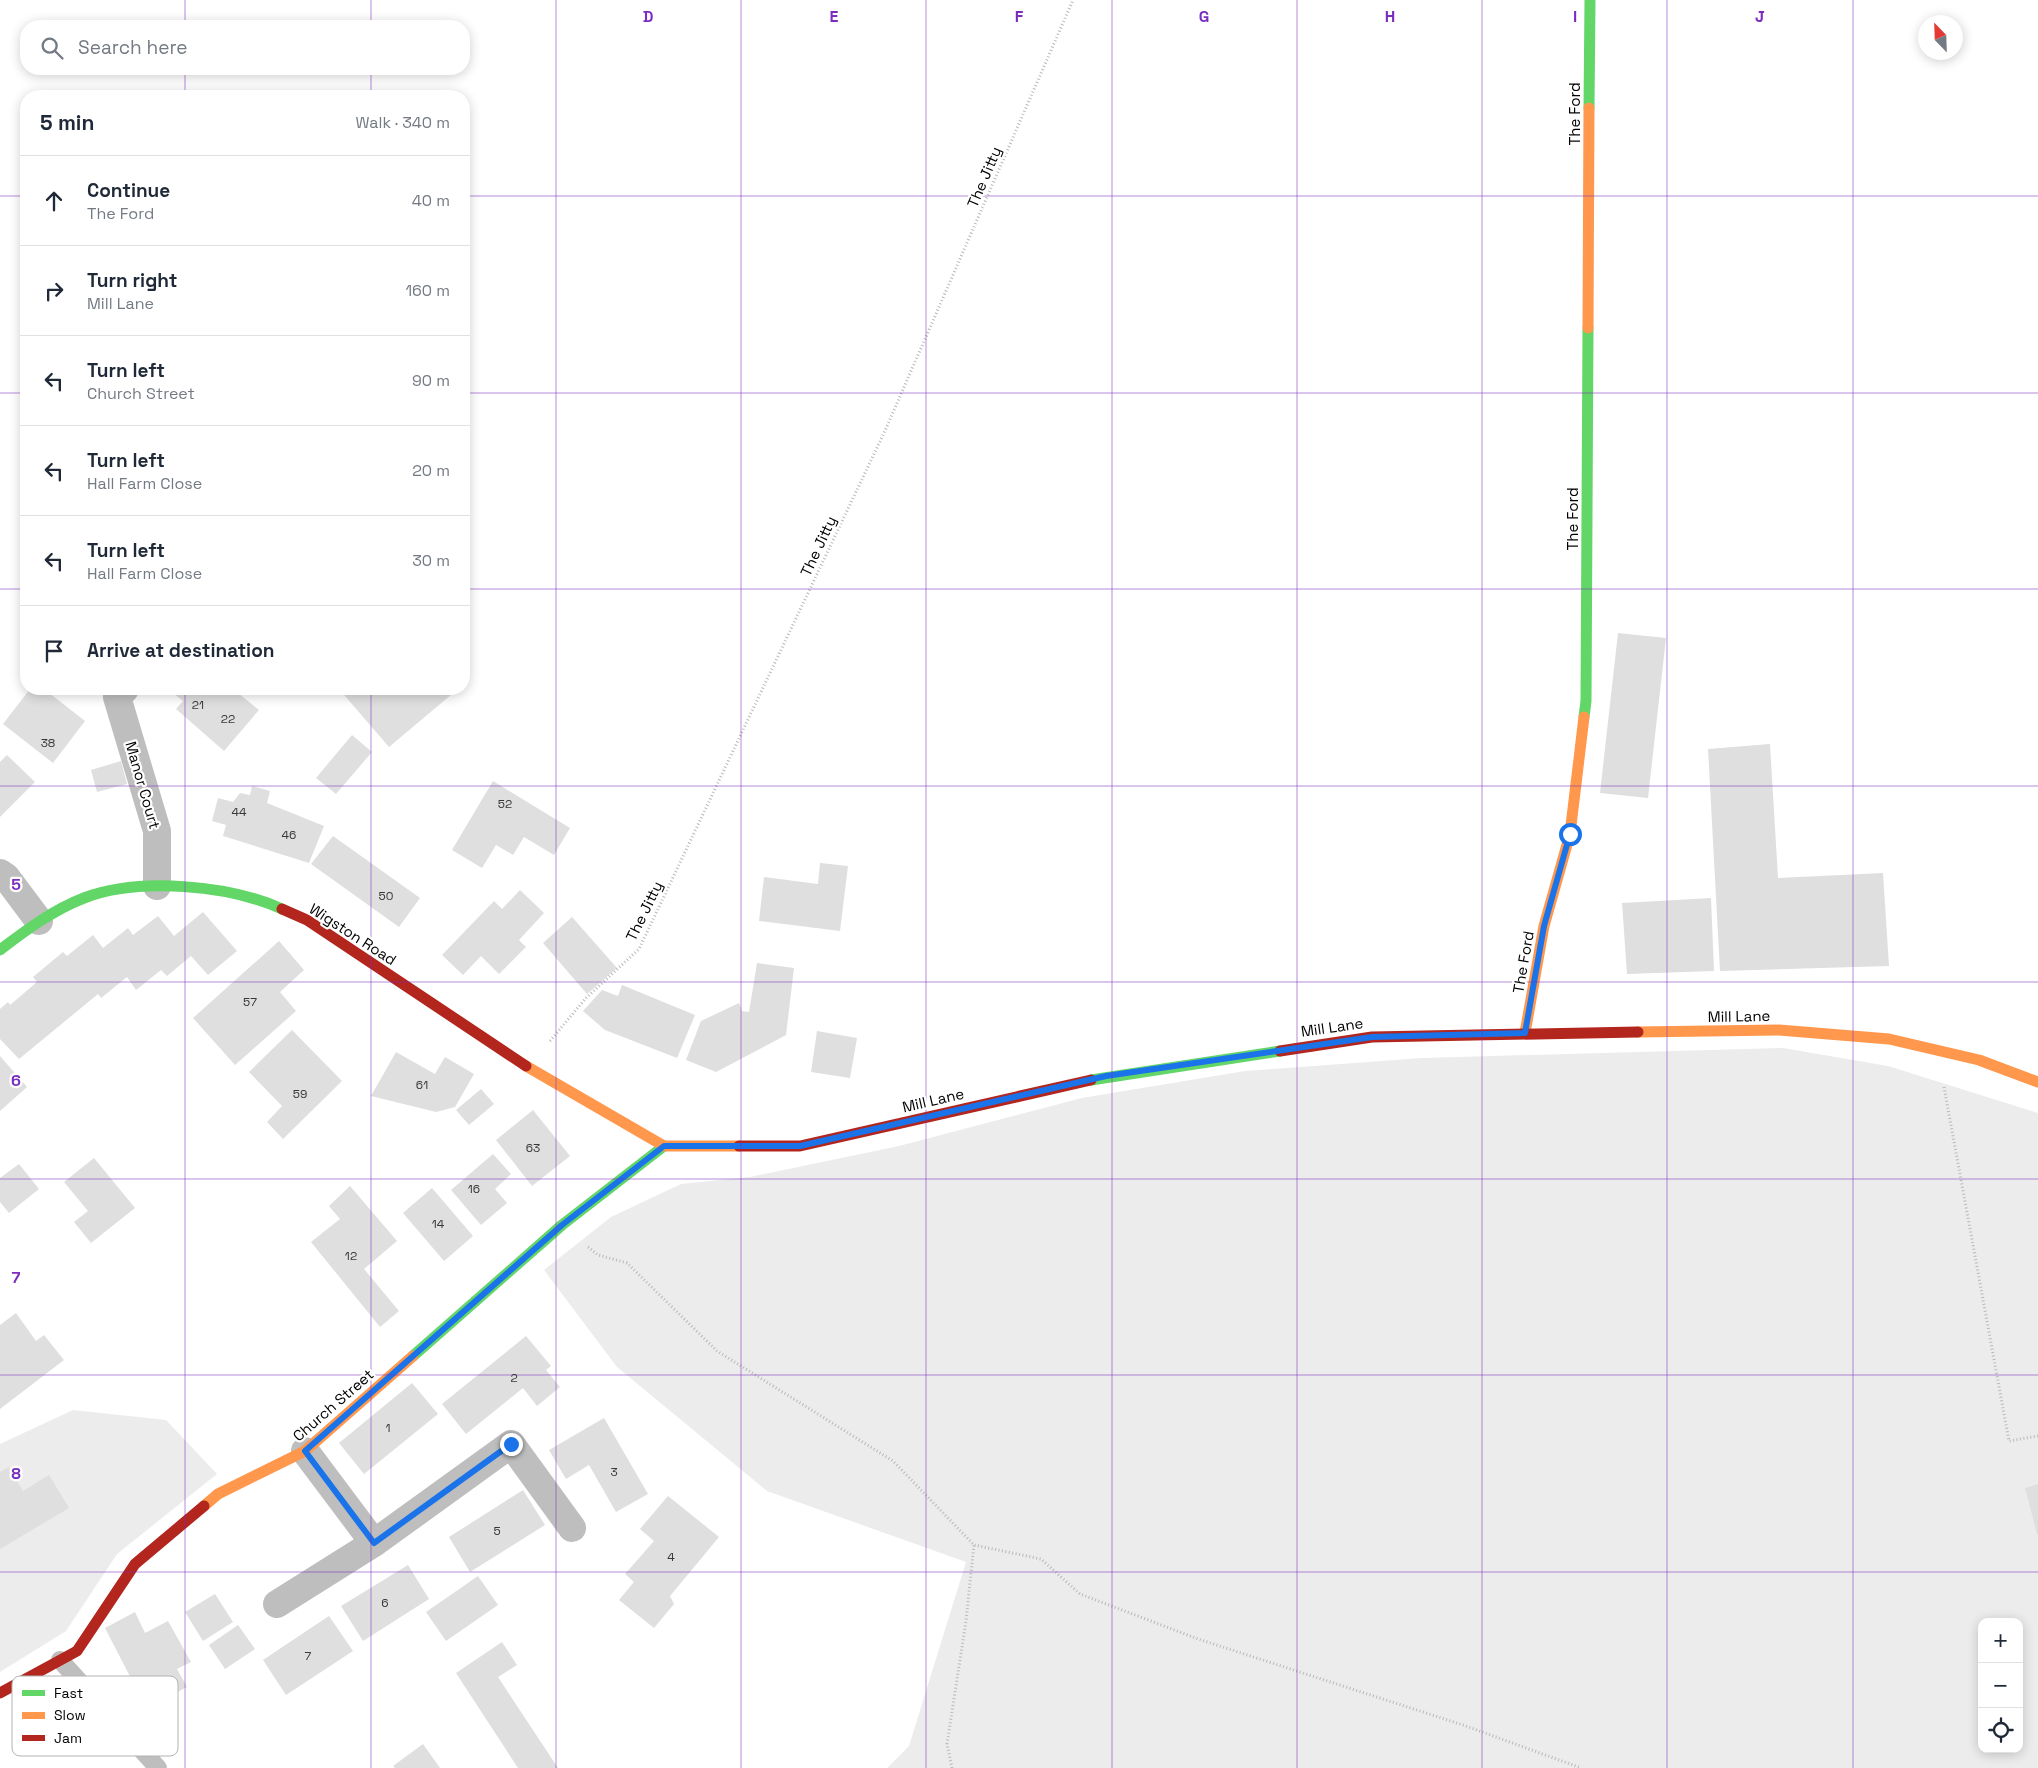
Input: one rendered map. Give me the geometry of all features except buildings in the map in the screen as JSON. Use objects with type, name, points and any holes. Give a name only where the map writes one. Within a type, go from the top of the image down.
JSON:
[{"type":"street","name":"The Ford","points":[[1525,1033],[1544,926],[1570,834],[1586,701],[1590,0]]},
{"type":"street","name":"Manor Court","points":[[119,695],[117,697],[157,831],[157,886]]},
{"type":"street","points":[[0,873],[6,877],[39,921]]},
{"type":"street","name":"Wigston Road","points":[[0,950],[39,921],[84,898],[124,888],[157,886],[213,890],[262,900],[308,920],[528,1067],[664,1146]]},
{"type":"street","name":"Mill Lane","points":[[664,1146],[800,1146],[1106,1076],[1372,1037],[1779,1030],[1890,1039],[1979,1060],[2038,1082]]},
{"type":"street","name":"Church Street","points":[[31,1676],[77,1651],[135,1564],[218,1494],[305,1451],[562,1225],[664,1146]]},
{"type":"street","points":[[277,1604],[374,1543],[511,1444],[572,1528]]},
{"type":"street","points":[[305,1451],[374,1543]]},
{"type":"street","name":"Church Street","points":[[0,1693],[12,1686]]},
{"type":"lane","points":[[60,1660],[75,1676]]},
{"type":"lane","points":[[147,1756],[158,1768]]},
{"type":"path","name":"The Jitty","points":[[528,1067],[586,998],[639,949],[884,434],[1073,0]]},
{"type":"path","points":[[1938,1050],[2009,1441],[2038,1436]]},
{"type":"path","points":[[562,1225],[598,1255],[627,1263],[717,1350],[893,1461],[974,1545],[1041,1559],[1080,1594],[1198,1639],[1463,1725],[1581,1768]]},
{"type":"path","points":[[952,1768],[947,1744],[966,1621],[974,1545]]},
{"type":"shaded area","points":[[1783,1048],[1888,1066],[2038,1113],[2038,1768],[887,1768],[909,1746],[966,1562],[767,1491],[617,1367],[544,1270],[611,1217],[681,1184],[750,1177],[899,1146],[1082,1098],[1245,1071],[1422,1058]]},
{"type":"shaded area","points":[[73,1410],[166,1420],[217,1474],[117,1554],[66,1631],[0,1672],[0,1444]]},
{"type":"traffic: fast","points":[[1589,108],[1590,0]]},
{"type":"traffic: fast","points":[[1584,717],[1586,701],[1588,328]]},
{"type":"traffic: fast","points":[[0,950],[61,908],[106,891],[131,887],[157,886],[211,889],[261,901],[282,909]]},
{"type":"traffic: fast","points":[[1091,1080],[1280,1051]]},
{"type":"traffic: fast","points":[[413,1356],[562,1225],[664,1146]]},
{"type":"traffic: slow","points":[[1588,328],[1589,108]]},
{"type":"traffic: slow","points":[[1525,1033],[1544,926],[1570,834],[1584,717]]},
{"type":"traffic: slow","points":[[1638,1032],[1779,1030],[1889,1039],[1979,1060],[2038,1082]]},
{"type":"traffic: slow","points":[[526,1066],[664,1146],[739,1146]]},
{"type":"traffic: slow","points":[[204,1506],[218,1494],[305,1451],[413,1356]]},
{"type":"traffic: jam","points":[[282,909],[307,920],[526,1066]]},
{"type":"traffic: jam","points":[[1280,1051],[1372,1037],[1638,1032]]},
{"type":"traffic: jam","points":[[739,1146],[800,1146],[1091,1080]]},
{"type":"traffic: jam","points":[[31,1676],[77,1651],[135,1564],[204,1506]]},
{"type":"traffic: jam","points":[[0,1693],[12,1686]]},
{"type":"route","points":[[511,1444],[374,1543],[305,1451],[562,1225],[664,1146],[800,1146],[1106,1076],[1372,1037],[1525,1033],[1544,926],[1570,834]]}]
